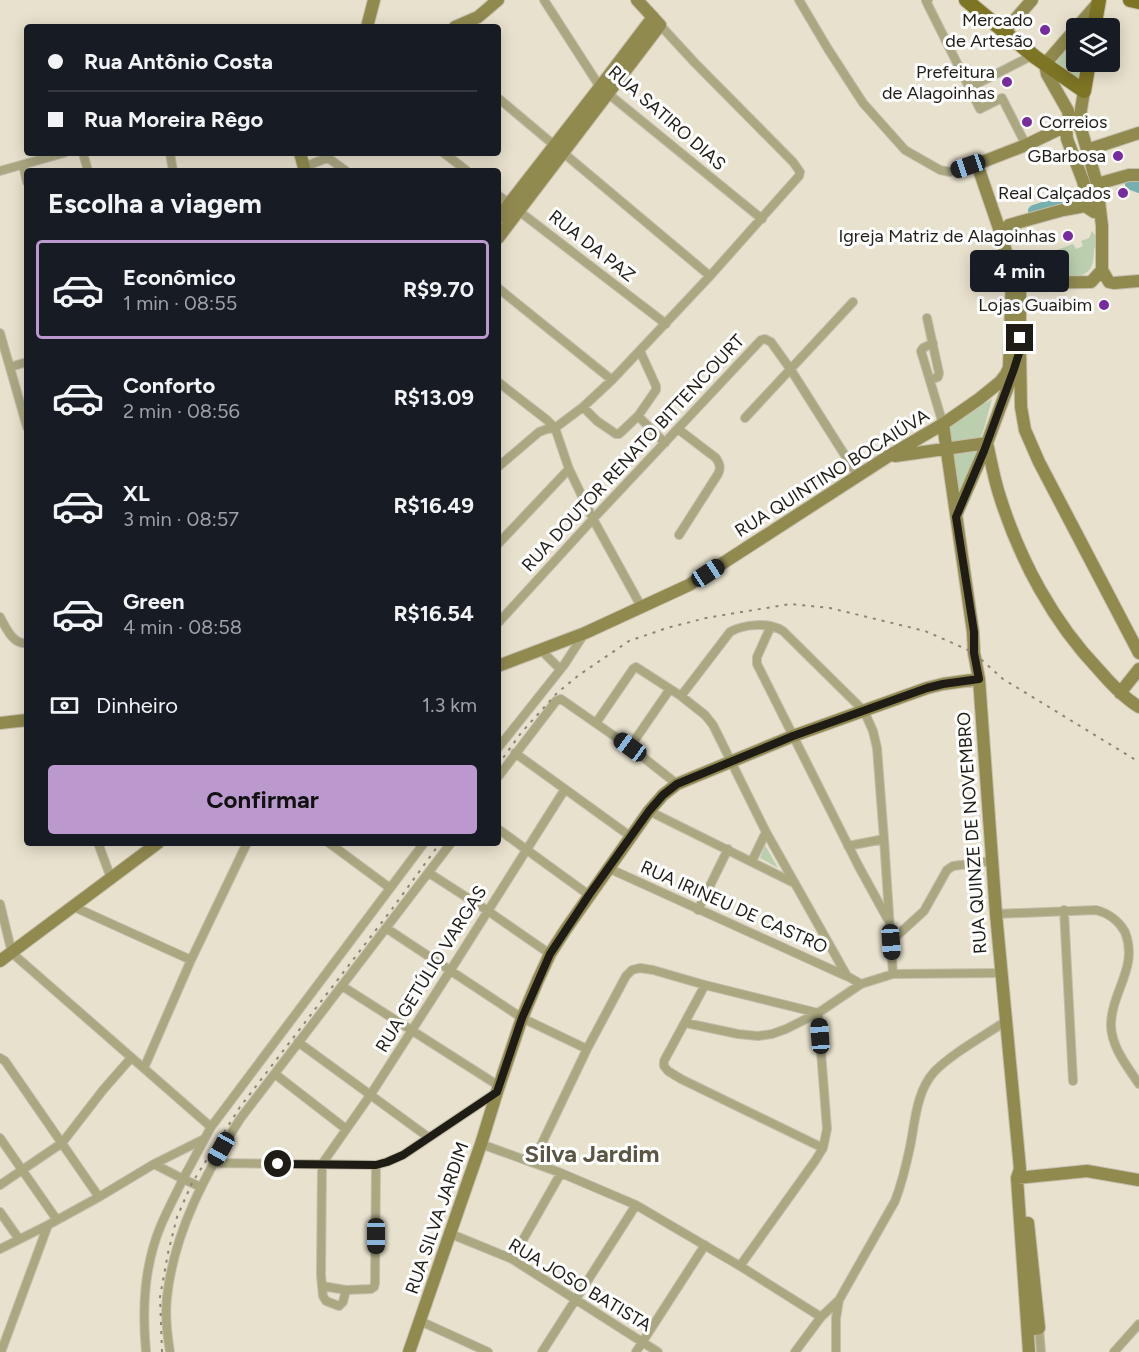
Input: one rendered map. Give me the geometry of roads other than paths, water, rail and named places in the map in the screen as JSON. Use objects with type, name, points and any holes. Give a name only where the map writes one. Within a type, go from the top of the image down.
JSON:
[{"type":"main road","points":[[966,0],[1033,55],[1084,91],[1087,72]]},
{"type":"main road","points":[[1130,0],[1139,2]]},
{"type":"main road","points":[[1096,18],[1099,1]]},
{"type":"street","points":[[366,24],[371,0]]},
{"type":"street","points":[[462,24],[478,17],[498,0]]},
{"type":"street","name":"RUA SATIRO DIAS","points":[[544,0],[604,90],[762,219]]},
{"type":"street","points":[[501,464],[539,432],[555,428],[583,407],[612,380],[762,219],[797,180],[800,172],[637,0]]},
{"type":"street","points":[[798,0],[863,103],[905,150],[945,172],[977,164],[1079,122]]},
{"type":"street","points":[[928,0],[926,1],[980,110],[1002,98],[1026,145]]},
{"type":"street","points":[[1004,32],[1032,0]]},
{"type":"street","points":[[1099,1],[1045,64],[1047,74],[1068,111],[1067,139],[1091,210],[1102,226]]},
{"type":"street","points":[[501,232],[514,207],[656,21]]},
{"type":"street","points":[[969,88],[1033,55]]},
{"type":"street","points":[[1084,91],[1079,122],[1097,184],[1102,226],[1102,270],[1109,282],[1114,284],[1139,281]]},
{"type":"street","points":[[501,101],[710,276]]},
{"type":"street","points":[[1087,150],[1139,133]]},
{"type":"street","points":[[0,171],[54,156]]},
{"type":"street","points":[[448,156],[463,168]]},
{"type":"street","points":[[307,168],[327,158],[342,168]]},
{"type":"street","points":[[977,164],[1020,285],[1021,407],[1028,436],[1044,472],[1139,653]]},
{"type":"street","points":[[22,165],[24,172]]},
{"type":"street","points":[[1097,184],[1129,175],[1139,175]]},
{"type":"street","name":"RUA DA PAZ","points":[[501,197],[666,324]]},
{"type":"street","points":[[1002,237],[1009,225],[1063,210],[1085,206],[1091,210]]},
{"type":"street","points":[[501,216],[514,207]]},
{"type":"street","points":[[1016,279],[1087,282],[1093,281],[1102,270]]},
{"type":"street","points":[[1011,369],[1016,279]]},
{"type":"street","points":[[501,290],[612,380]]},
{"type":"street","points":[[745,418],[853,302]]},
{"type":"street","points":[[927,318],[933,344],[921,351],[943,424]]},
{"type":"street","points":[[0,333],[24,416]]},
{"type":"street","name":"RUA DOUTOR RENATO BITTENCOURT","points":[[501,620],[761,340],[771,342],[791,370]]},
{"type":"street","points":[[956,517],[987,443],[1011,369],[1020,350]]},
{"type":"street","name":"RUA DOUTOR RENATO BITTENCOURT","points":[[583,407],[597,421],[616,434],[619,434],[638,416],[656,390],[640,351]]},
{"type":"street","points":[[10,367],[24,363]]},
{"type":"street","name":"RUA QUINTINO BOCAIÚVA","points":[[501,665],[585,633],[689,585],[887,457],[943,424],[986,393],[1011,369]]},
{"type":"street","points":[[791,370],[858,476]]},
{"type":"street","points":[[501,384],[555,428],[569,469],[593,519],[642,608]]},
{"type":"street","points":[[986,393],[996,398],[996,417]]},
{"type":"street","points":[[638,416],[665,443]]},
{"type":"street","name":"RUA QUINZE DE NOVEMBRO","points":[[943,424],[979,679],[996,914],[1033,1329],[1029,1352]]},
{"type":"street","points":[[678,429],[716,458],[720,468],[679,535]]},
{"type":"street","points":[[887,457],[987,443]]},
{"type":"street","points":[[987,443],[999,495],[1013,533],[1045,597],[1066,631],[1091,663],[1120,693],[1139,707]]},
{"type":"street","points":[[501,541],[569,469]]},
{"type":"street","points":[[0,617],[14,639],[24,644]]},
{"type":"street","points":[[681,696],[730,632],[754,626],[771,626],[783,631],[864,711],[873,731],[877,748],[893,974]]},
{"type":"street","points":[[771,626],[757,657],[757,664],[848,846],[889,921]]},
{"type":"street","points":[[501,744],[585,633]]},
{"type":"street","points":[[542,651],[560,669]]},
{"type":"street","points":[[596,723],[636,667],[681,696],[705,715],[713,725],[766,832],[847,976]]},
{"type":"street","points":[[1120,693],[1139,669]]},
{"type":"street","name":"RUA SILVA JARDIM","points":[[409,1352],[451,1234],[522,1018],[550,954],[649,811],[677,784],[793,736],[927,688],[979,679]]},
{"type":"street","points":[[630,747],[670,689]]},
{"type":"street","points":[[501,773],[556,701],[561,699],[630,747],[677,784]]},
{"type":"street","points":[[0,723],[24,720]]},
{"type":"street","points":[[515,753],[630,836]]},
{"type":"street","name":"RUA GETÚLIO VARGAS","points":[[322,1164],[412,1031],[565,789]]},
{"type":"street","points":[[649,811],[794,883]]},
{"type":"street","points":[[501,831],[589,895]]},
{"type":"street","points":[[752,861],[766,832]]},
{"type":"street","points":[[848,846],[884,839]]},
{"type":"street","points":[[99,846],[111,878]]},
{"type":"street","points":[[0,961],[154,846]]},
{"type":"street","points":[[144,1068],[191,960],[246,846]]},
{"type":"street","points":[[333,846],[390,888]]},
{"type":"street","points":[[146,1352],[144,1305],[153,1249],[161,1225],[204,1139],[422,846]]},
{"type":"street","points":[[170,1352],[167,1299],[172,1265],[182,1230],[213,1163],[240,1119],[449,846]]},
{"type":"street","points":[[698,910],[728,849]]},
{"type":"street","points":[[891,942],[924,911],[946,870],[953,866],[992,861]]},
{"type":"street","name":"RUA IRINEU DE CASTRO","points":[[608,868],[861,984]]},
{"type":"street","points":[[429,873],[550,954]]},
{"type":"street","points":[[0,904],[12,953],[211,1127]]},
{"type":"street","points":[[72,906],[191,960]]},
{"type":"street","points":[[1064,910],[1073,1082]]},
{"type":"street","points":[[996,914],[1096,910],[1102,911],[1119,923],[1128,939],[1132,954],[1130,967],[1113,1010],[1111,1028],[1118,1052],[1139,1084]]},
{"type":"street","points":[[386,928],[522,1018],[587,1049]]},
{"type":"street","points":[[533,1162],[587,1049],[626,976],[632,970],[640,968],[653,970],[818,1012]]},
{"type":"street","points":[[686,1023],[738,1034],[758,1036],[772,1034],[818,1012],[861,984],[893,974],[1001,974]]},
{"type":"street","points":[[705,985],[664,1061],[664,1066],[681,1079],[823,1148]]},
{"type":"street","points":[[213,1163],[376,1165],[403,1155],[498,1089],[342,986]]},
{"type":"street","points":[[740,1266],[823,1148],[827,1129],[818,1012]]},
{"type":"street","points":[[795,1352],[821,1317],[839,1300],[896,1201],[902,1184],[920,1098],[933,1073],[946,1061],[1006,1021]]},
{"type":"street","points":[[298,1042],[428,1137]]},
{"type":"street","points":[[0,1058],[5,1061],[99,1197]]},
{"type":"street","points":[[0,1185],[62,1143],[131,1058]]},
{"type":"street","points":[[275,1074],[346,1129]]},
{"type":"street","points":[[0,1138],[57,1220]]},
{"type":"street","points":[[0,1249],[204,1139]]},
{"type":"street","points":[[481,1144],[561,1173],[636,1205],[821,1317]]},
{"type":"street","points":[[154,1164],[201,1187]]},
{"type":"street","points":[[322,1164],[323,1299],[339,1306],[343,1302],[346,1290]]},
{"type":"street","points":[[322,1286],[346,1290],[374,1287],[376,1165]]},
{"type":"street","points":[[1020,1174],[1087,1171],[1139,1180]]},
{"type":"street","points":[[512,1259],[561,1173]]},
{"type":"street","points":[[542,1352],[636,1205]]},
{"type":"street","points":[[0,1212],[19,1239]]},
{"type":"street","points":[[1,1352],[48,1225]]},
{"type":"street","name":"RUA JOSO BATISTA","points":[[451,1234],[512,1259],[658,1352]]},
{"type":"street","points":[[636,1352],[705,1245]]},
{"type":"street","points":[[836,1352],[836,1318],[839,1300]]},
{"type":"street","points":[[420,1321],[488,1352]]},
{"type":"street","points":[[1114,1352],[1139,1324]]},
{"type":"street","points":[[1033,1329],[1041,1352]]},
{"type":"waterway","points":[[1131,184],[1139,187]]},
{"type":"waterway","points":[[1034,211],[1080,196]]},
{"type":"railway","points":[[501,761],[521,733],[557,693],[629,641],[706,618],[790,604],[830,608],[925,631],[955,644],[974,653],[1003,679],[1139,762]]},
{"type":"railway","points":[[162,1352],[160,1297],[177,1217],[192,1183],[240,1107],[438,846]]},
{"type":"place","name":"Mercado de Artesão","points":[[1045,30]]},
{"type":"place","name":"Prefeitura de Alagoinhas","points":[[1007,82]]},
{"type":"place","name":"Correios","points":[[1027,122]]},
{"type":"place","name":"GBarbosa","points":[[1118,156]]},
{"type":"place","name":"Real Calçados","points":[[1123,193]]},
{"type":"place","name":"Igreja Matriz de Alagoinhas","points":[[1068,236]]},
{"type":"place","name":"Lojas Guaibim","points":[[1104,305]]},
{"type":"district","name":"Silva Jardim","points":[[592,1153]]}]
